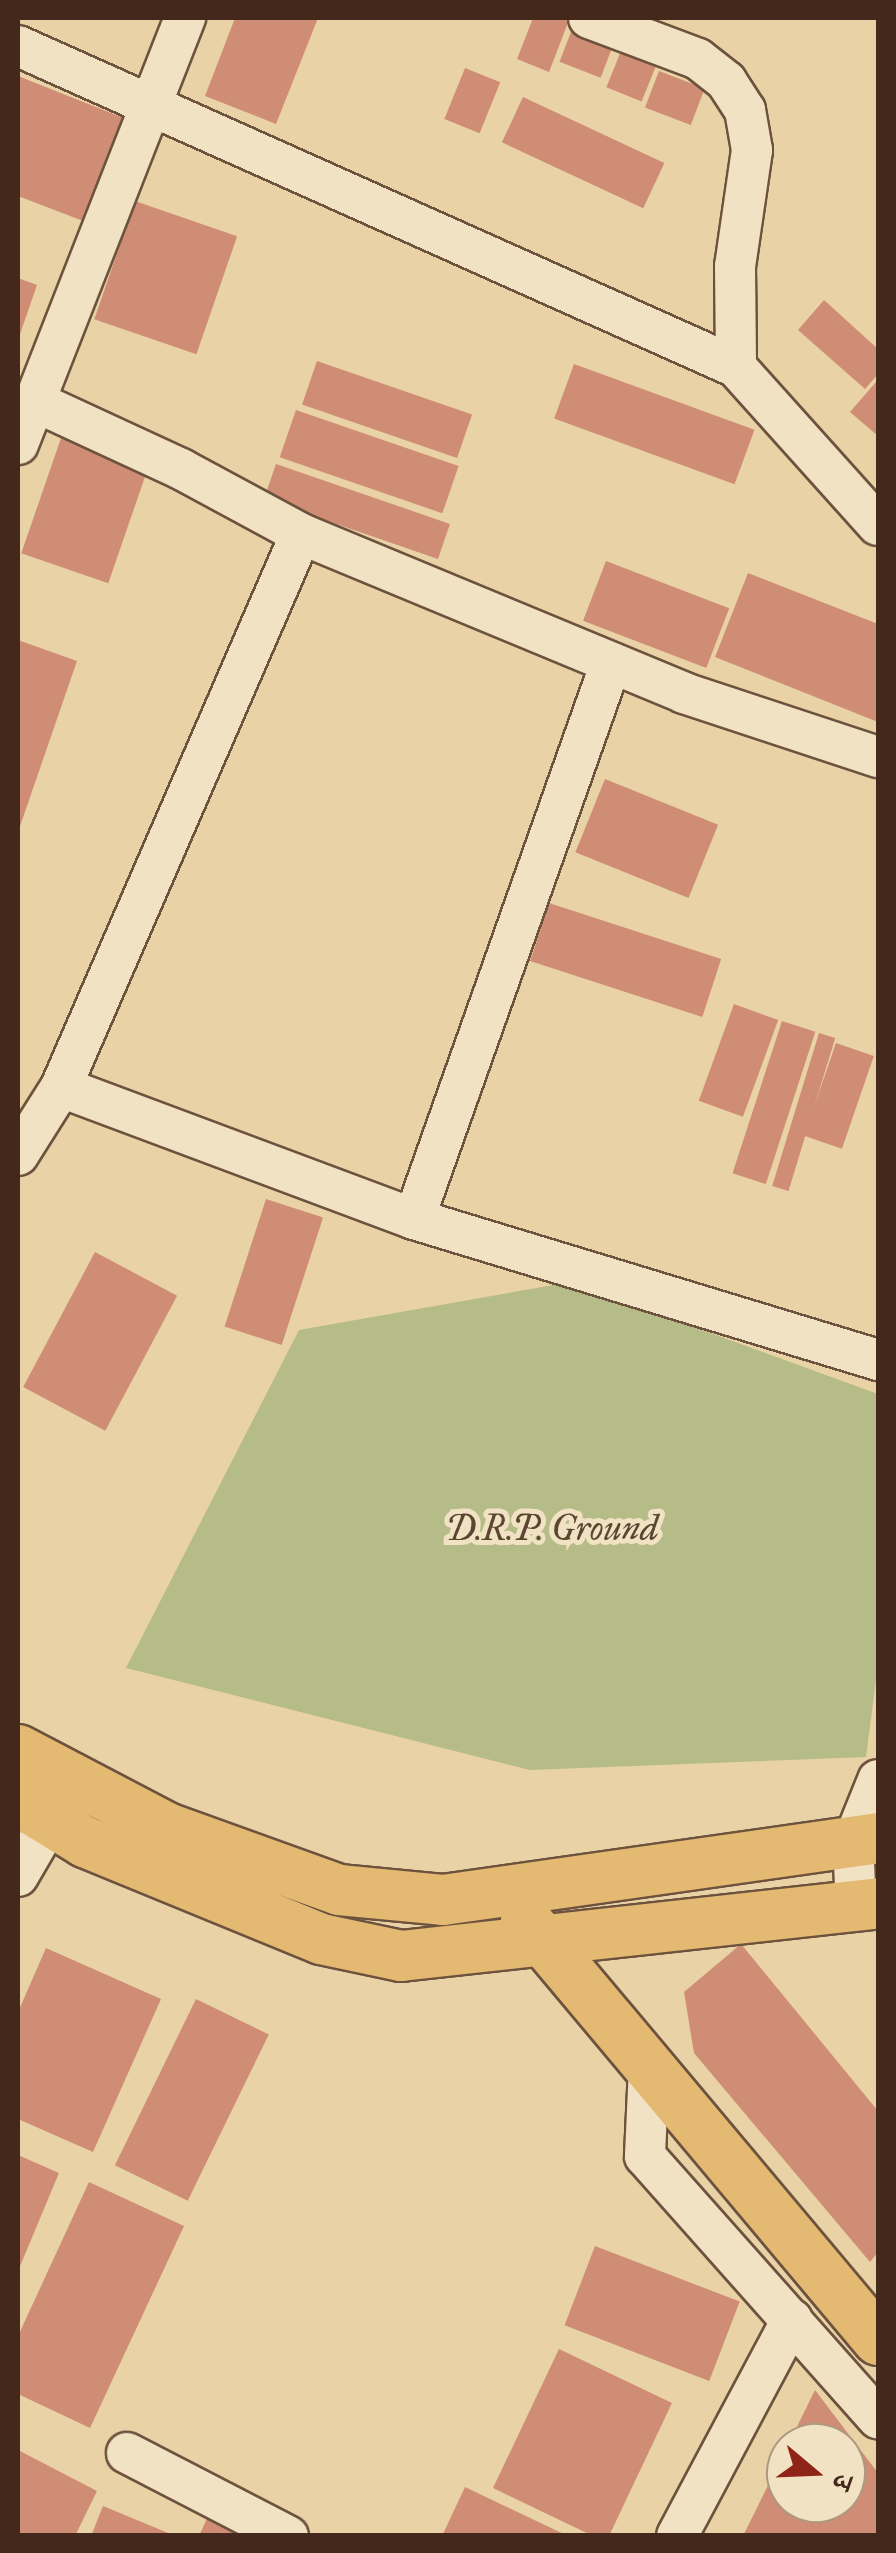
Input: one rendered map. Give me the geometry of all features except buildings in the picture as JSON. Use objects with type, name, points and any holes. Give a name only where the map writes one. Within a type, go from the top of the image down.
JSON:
[{"type":"main road","points":[[18,1750],[167,1828],[340,1890],[443,1900],[866,1840]]},
{"type":"main road","points":[[34,1811],[86,1842],[321,1939],[402,1956],[867,1904]]},
{"type":"main road","points":[[504,1894],[878,2340]]},
{"type":"street","points":[[18,444],[185,18]]},
{"type":"street","points":[[589,18],[698,59],[726,81],[745,110],[752,150],[735,266],[736,367]]},
{"type":"street","points":[[18,46],[736,367],[878,526]]},
{"type":"street","points":[[34,401],[181,468],[302,534],[612,663],[878,757]]},
{"type":"street","points":[[18,1155],[61,1087],[302,534]]},
{"type":"street","points":[[414,1219],[612,663]]},
{"type":"street","points":[[61,1087],[414,1219],[878,1360]]},
{"type":"street","points":[[867,1904],[866,1840],[878,1780]]},
{"type":"street","points":[[18,1876],[34,1811]]},
{"type":"street","points":[[650,2068],[646,2156],[878,2418]]},
{"type":"street","points":[[677,2536],[792,2320]]},
{"type":"street","points":[[127,2453],[288,2536]]},
{"type":"green space","name":"D.R.P. Ground","points":[[570,1282],[878,1394],[878,1664],[866,1757],[530,1770],[126,1668],[299,1330]]}]
